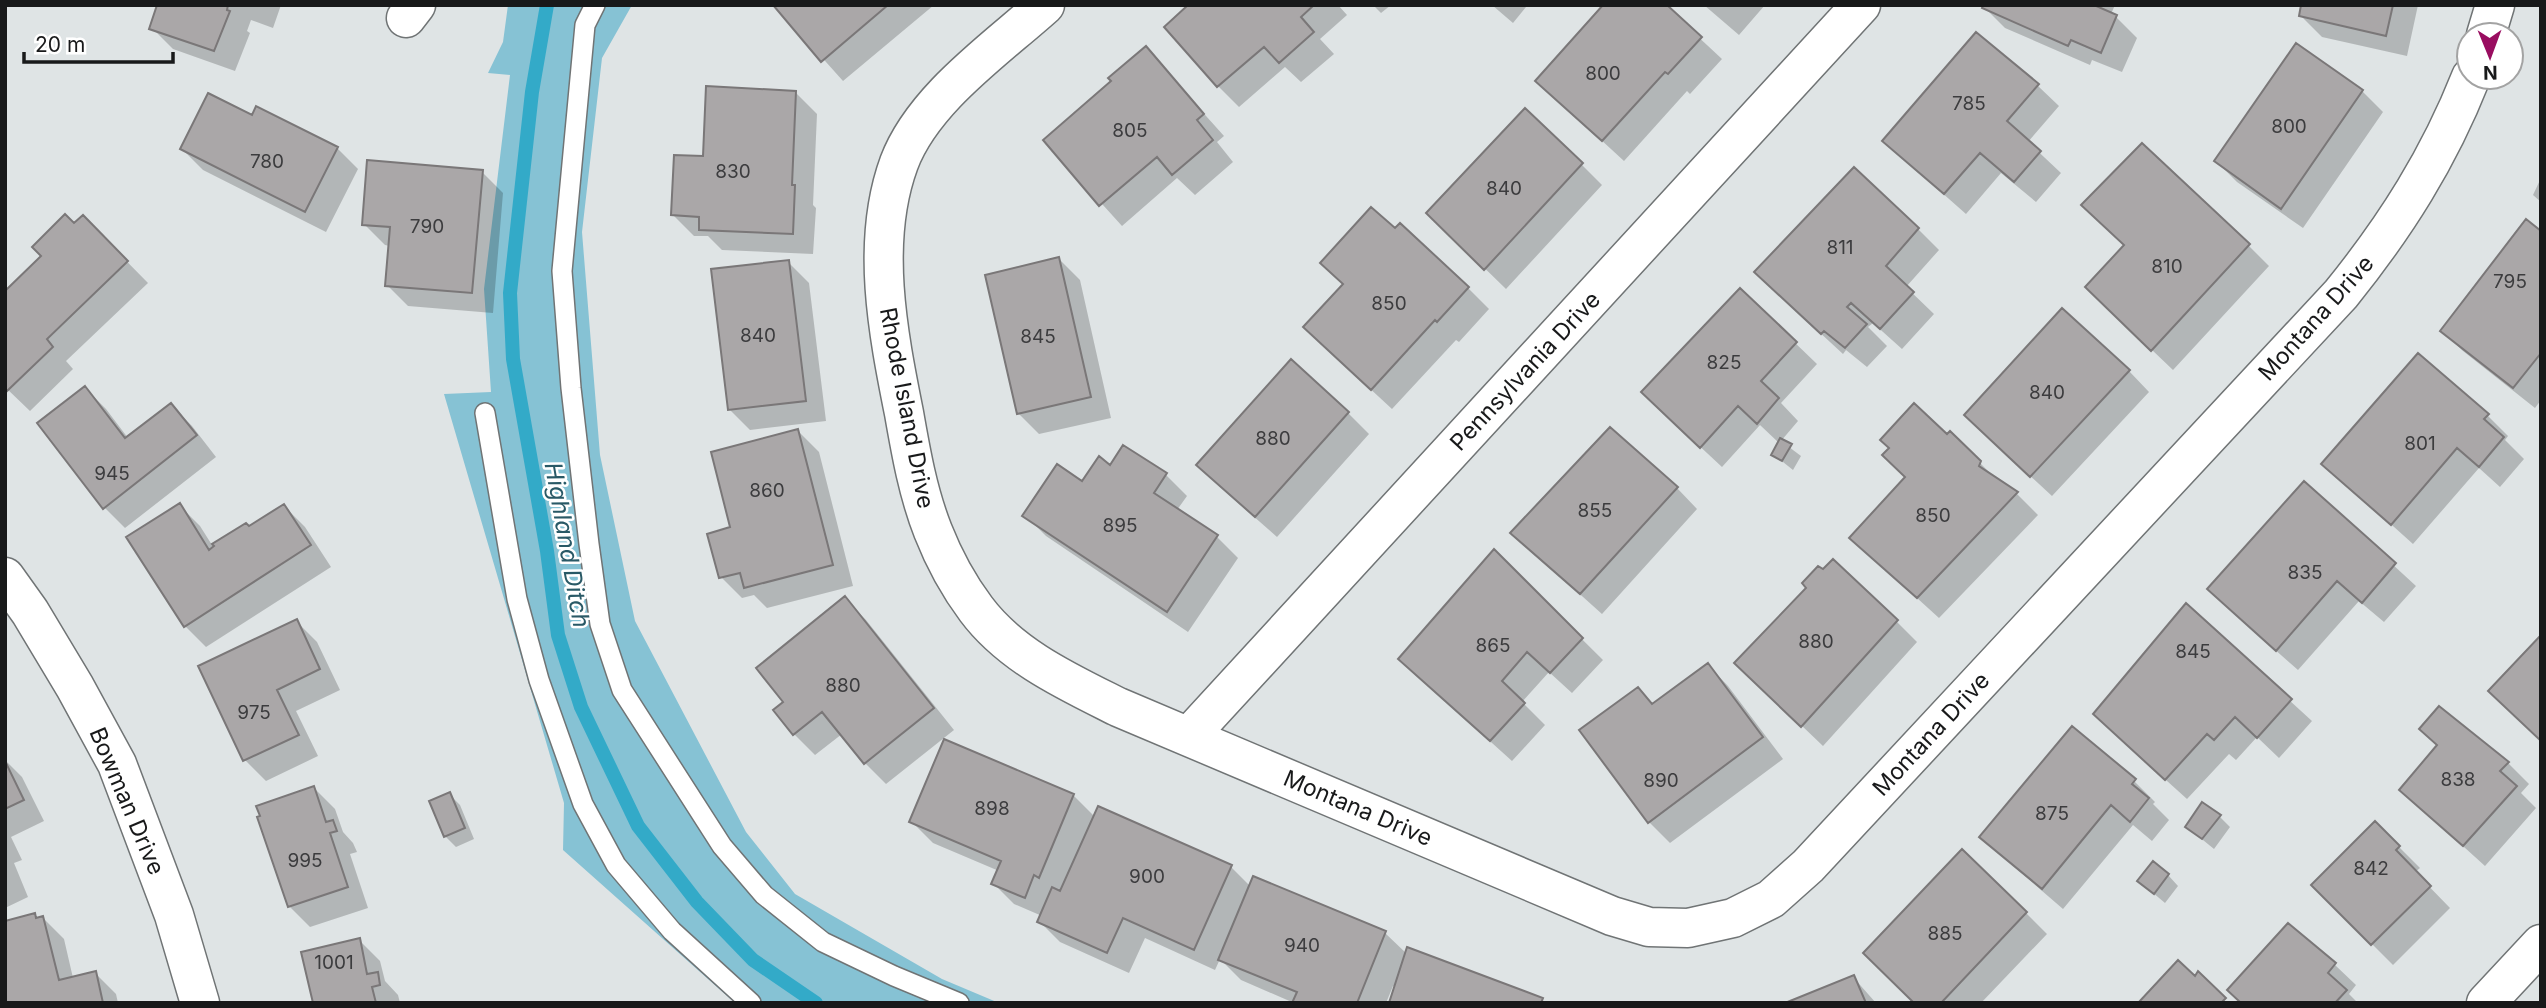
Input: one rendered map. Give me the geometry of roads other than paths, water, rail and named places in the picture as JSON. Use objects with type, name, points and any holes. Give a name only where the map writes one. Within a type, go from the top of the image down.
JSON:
[{"type":"street","name":"Rhode Island Drive","points":[[1045,5],[943,97],[916,130],[900,161],[888,203],[885,258],[890,342],[917,482],[932,530],[951,571],[977,611],[1010,644],[1054,675],[1118,707],[1189,736]]},
{"type":"street","name":"Pennsylvania Drive","points":[[1189,736],[1861,5]]},
{"type":"street","name":"Montana Drive","points":[[1189,736],[1612,916],[1649,927],[1688,928],[1733,918],[1771,899],[1808,866],[2341,294],[2381,245],[2419,184],[2452,126],[2466,91]]},
{"type":"street","name":"Bowman Drive","points":[[5,577],[62,666],[117,764],[174,915],[200,1003]]},
{"type":"street","points":[[2486,1003],[2541,944]]},
{"type":"lane","points":[[595,5],[585,25],[562,271],[571,388],[600,624],[622,690],[722,846],[764,895],[823,942],[959,1003]]},
{"type":"lane","points":[[485,413],[517,599],[539,680],[583,804],[616,865],[664,922],[751,1003]]},
{"type":"waterway","name":"Highland Ditch","points":[[547,5],[532,92],[510,293],[513,359],[547,551],[558,635],[581,707],[638,826],[697,902],[753,960],[816,1003]]}]
